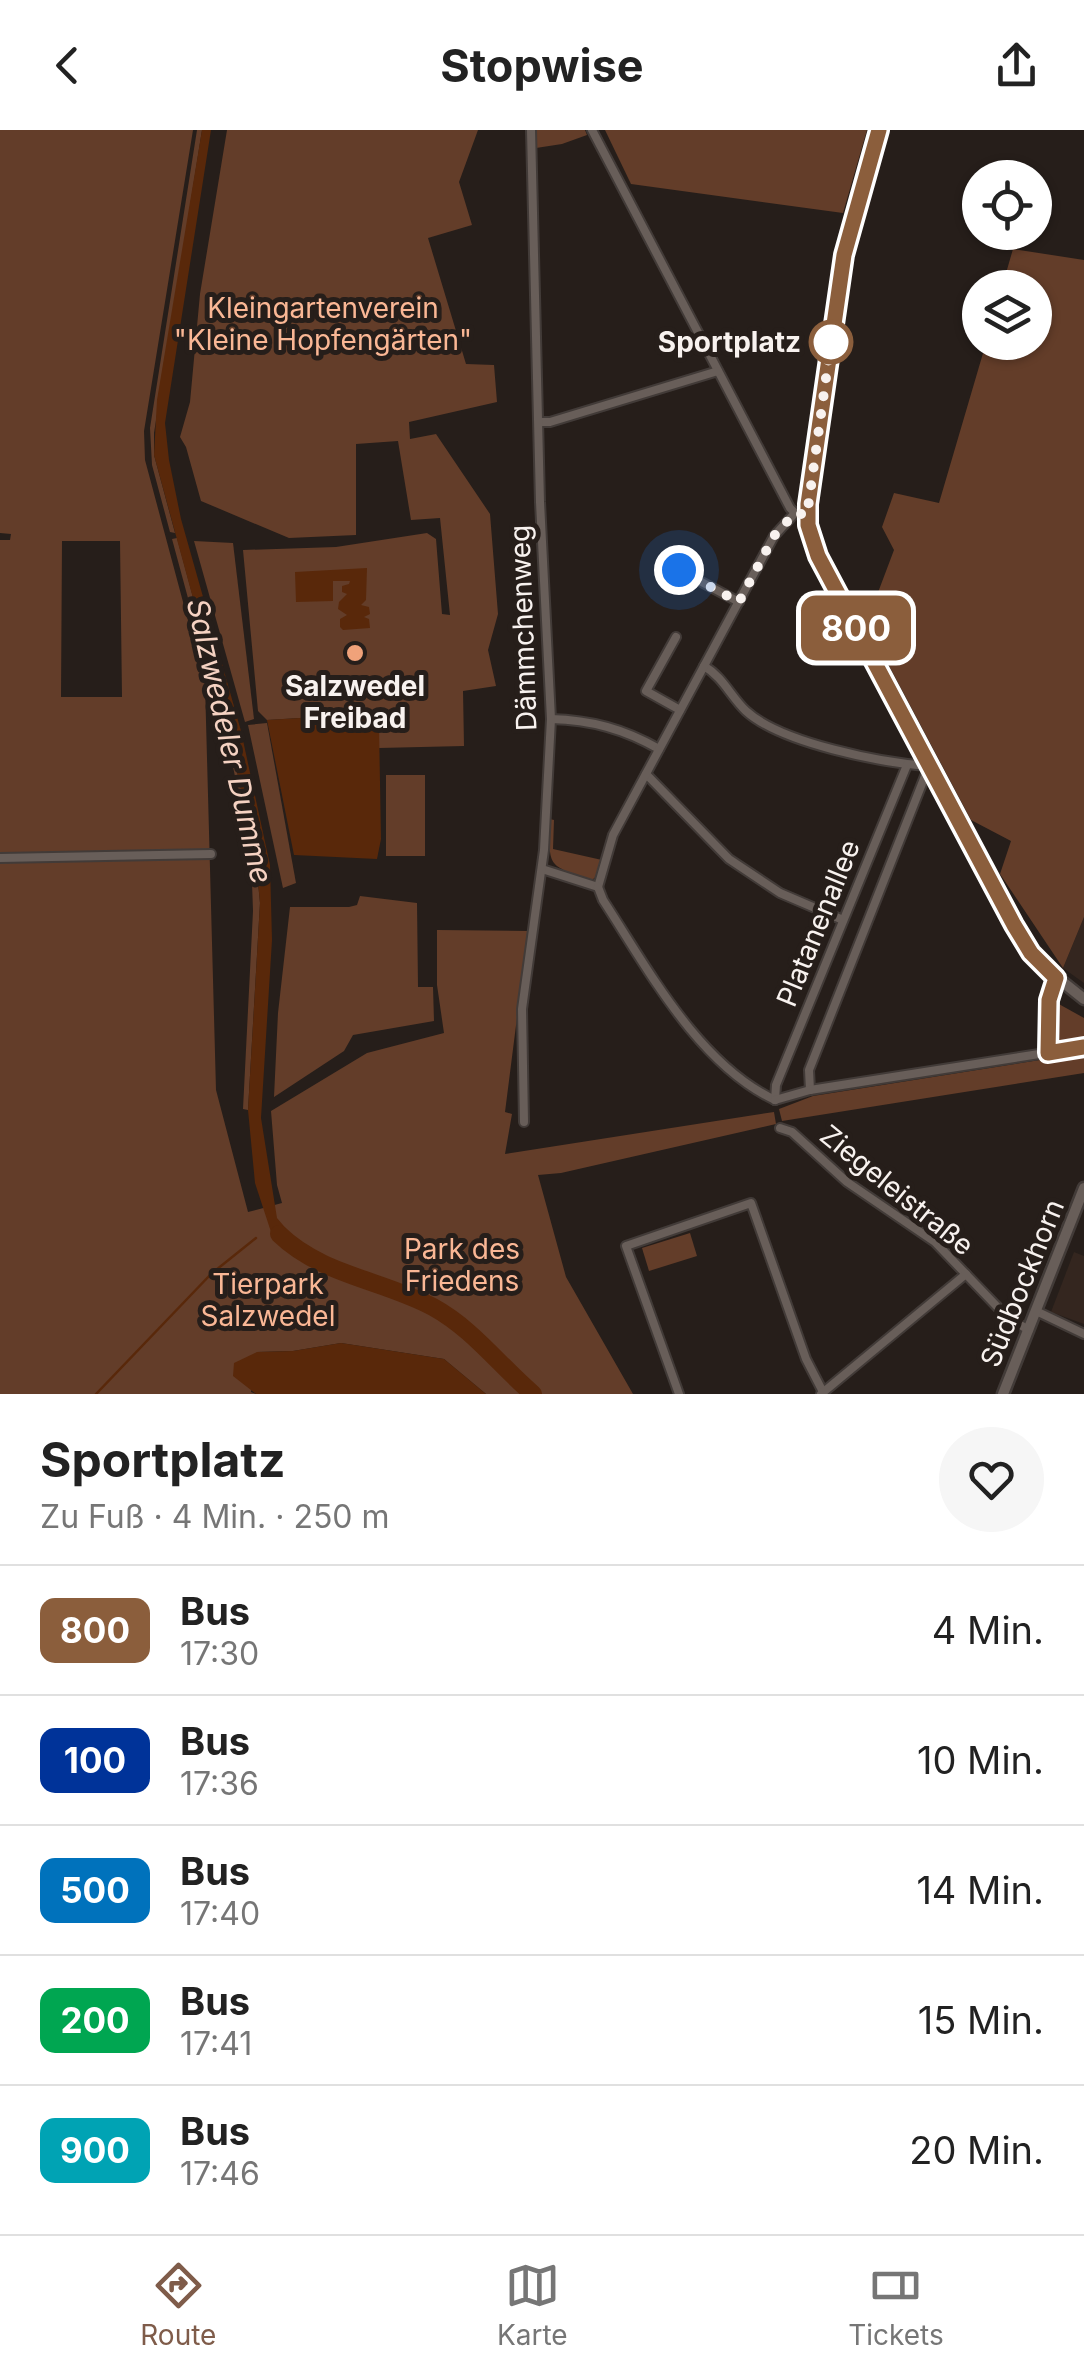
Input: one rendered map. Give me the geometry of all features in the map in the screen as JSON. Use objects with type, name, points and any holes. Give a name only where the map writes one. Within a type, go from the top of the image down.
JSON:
[{"type":"street","name":"Dämmchenweg","points":[[524,1122],[522,1009],[542,869],[551,718],[532,130]]},
{"type":"street","points":[[592,130],[718,371],[801,514],[818,556],[1014,925],[1031,953],[1084,999]]},
{"type":"street","points":[[879,130],[844,255],[801,514],[774,536],[613,835],[598,887],[684,1021],[742,1080],[776,1100],[810,1090],[1084,1048]]},
{"type":"street","points":[[539,422],[550,422],[718,371]]},
{"type":"street","points":[[679,570],[739,602]]},
{"type":"street","points":[[676,636],[646,692],[680,710]]},
{"type":"street","points":[[704,666],[718,676],[747,712],[784,734],[908,765],[930,766]]},
{"type":"street","points":[[551,718],[603,724],[659,749]]},
{"type":"street","name":"Platanenallee","points":[[776,1100],[776,1085],[908,765]]},
{"type":"street","name":"Platanenallee","points":[[810,1090],[808,1070],[930,766]]},
{"type":"street","points":[[646,774],[730,859],[780,893],[844,920]]},
{"type":"street","points":[[0,858],[212,854]]},
{"type":"street","points":[[542,869],[598,887]]},
{"type":"street","points":[[1048,1053],[1049,1000],[1056,978]]},
{"type":"street","name":"Ziegeleistraße","points":[[780,1128],[792,1132],[847,1182],[935,1242],[1008,1318],[1028,1330]]},
{"type":"street","name":"Südbockhorn","points":[[1003,1394],[1084,1188]]},
{"type":"street","points":[[679,1394],[626,1246],[751,1203],[822,1393],[966,1274]]},
{"type":"street","points":[[1036,1311],[1084,1334]]},
{"type":"shaded area","name":"Salzwedeler Dumme","points":[[202,130],[211,130],[165,423],[181,519],[241,731],[270,865],[272,940],[261,1118],[277,1218],[295,1239],[295,1252],[271,1232],[255,1183],[248,1110],[260,903],[255,851],[221,701],[154,455],[157,400]]},
{"type":"shaded area","points":[[367,568],[366,600],[361,605],[369,607],[370,614],[364,617],[369,619],[370,628],[340,627],[340,619],[347,615],[338,609],[347,594],[342,592],[342,586],[350,581],[333,581],[333,601],[296,602],[295,572]]},
{"type":"shaded area","points":[[366,714],[379,726],[381,839],[377,859],[294,855],[267,720]]},
{"type":"shaded area","points":[[1084,917],[1084,983],[1063,968]]},
{"type":"shaded area","points":[[1074,1252],[1084,1256],[1084,1324],[1051,1312]]},
{"type":"shaded area","points":[[341,1343],[444,1359],[486,1394],[256,1394],[233,1376],[234,1363],[257,1352]]},
{"type":"green space","points":[[0,130],[193,130],[144,431],[145,460],[205,684],[216,1090],[248,1212],[282,1203],[271,1111],[367,1053],[444,1033],[437,985],[437,930],[528,931],[505,1112],[512,1114],[505,1154],[774,1112],[776,1124],[538,1175],[566,1277],[633,1394],[486,1394],[444,1359],[341,1343],[257,1352],[251,1392],[256,1394],[0,1394],[0,540],[10,540],[11,534],[0,533]],"holes":[[[62,541],[120,541],[122,697],[61,697]]]},
{"type":"green space","points":[[197,130],[202,130],[154,433],[154,455],[175,533],[170,532],[152,465],[150,428]]},
{"type":"green space","name":"Kleingartenverein \"Kleine Hopfengärten\"","points":[[227,130],[478,130],[459,182],[472,225],[428,238],[466,364],[494,365],[497,402],[409,422],[410,439],[436,434],[490,514],[498,614],[488,650],[496,686],[463,691],[464,746],[379,748],[379,726],[366,714],[267,720],[258,711],[243,550],[336,547],[427,533],[436,539],[442,614],[450,615],[440,518],[411,520],[398,441],[356,444],[356,535],[289,538],[201,501],[180,437],[190,402],[200,294]]},
{"type":"green space","points":[[535,130],[585,130],[587,135],[536,148]]},
{"type":"green space","points":[[605,130],[867,130],[843,213],[631,184]]},
{"type":"green space","points":[[1013,250],[1084,260],[1084,917],[1063,968],[1000,874],[1011,841],[971,820],[887,662],[889,652],[871,611],[894,550],[882,527],[894,493],[939,503],[981,360],[1052,360],[1052,270],[1007,270]]},
{"type":"green space","points":[[177,538],[221,701],[255,851],[260,903],[248,1110],[243,1109],[253,911],[251,854],[231,757],[172,539]]},
{"type":"green space","points":[[194,541],[233,543],[254,719],[245,722]]},
{"type":"green space","points":[[267,723],[296,883],[283,888],[248,725]]},
{"type":"green space","points":[[386,775],[425,775],[425,856],[386,856]]},
{"type":"green space","points":[[550,819],[554,820],[553,849],[602,860],[598,875],[592,880],[553,862]]},
{"type":"green space","points":[[360,896],[417,903],[418,987],[433,987],[434,1021],[353,1035],[344,1051],[274,1097],[278,1013],[290,907],[349,907],[357,905]]},
{"type":"green space","points":[[1057,1003],[1084,1018],[1084,1037],[1054,1041]]},
{"type":"green space","points":[[1084,1053],[1084,1073],[782,1121],[779,1109],[813,1096]]},
{"type":"green space","points":[[690,1233],[697,1256],[649,1271],[642,1248]]},
{"type":"waterway","name":"Salzwedeler Dumme","points":[[279,1234],[314,1259],[433,1307],[473,1337],[533,1394]]},
{"type":"waterway","points":[[96,1394],[211,1274],[256,1238]]},
{"type":"bus line","name":"800","points":[[879,130],[844,255],[808,504],[810,536],[1014,925],[1031,953],[1056,978],[1049,1000],[1048,1053],[1084,1047]]},
{"type":"place","name":"Sportplatz","points":[[831,342]]},
{"type":"place","name":"Salzwedel Freibad","points":[[355,653]]},
{"type":"route","points":[[679,570],[739,602],[774,536],[795,513],[807,515],[831,342]]},
{"type":"park label","name":"Park des Friedens","points":[[462,1265]]},
{"type":"park label","name":"Tierpark Salzwedel","points":[[268,1300]]}]
